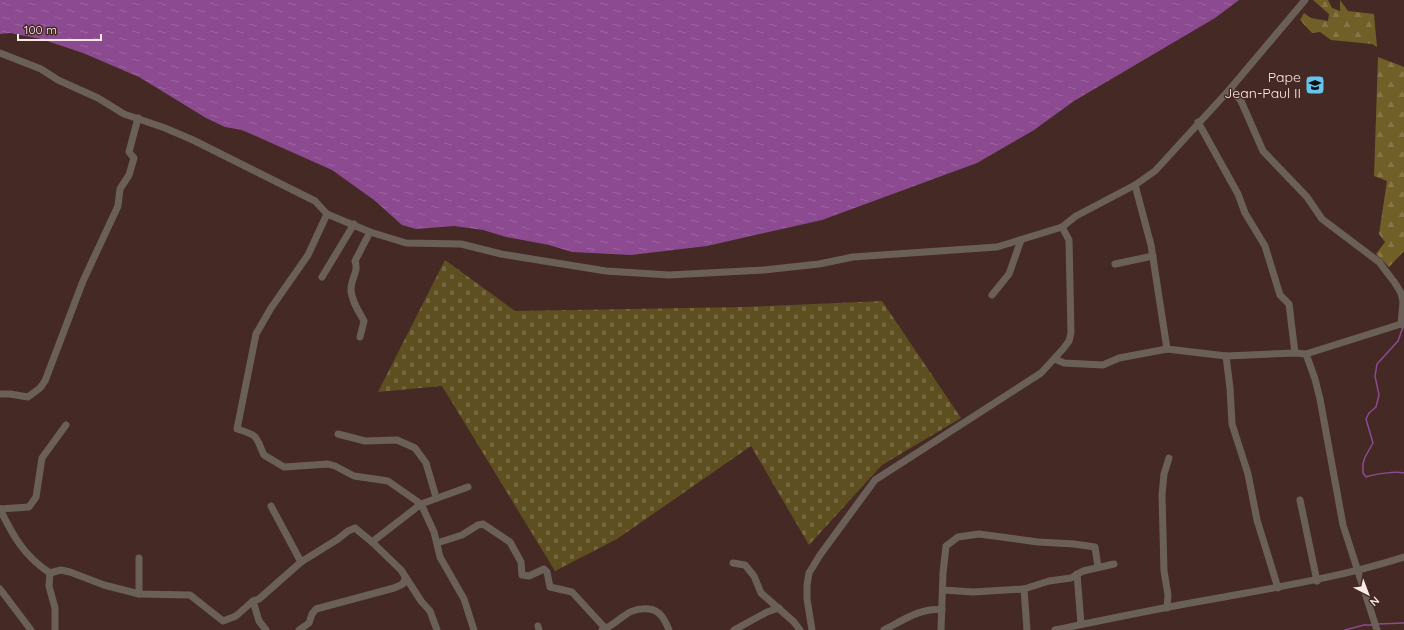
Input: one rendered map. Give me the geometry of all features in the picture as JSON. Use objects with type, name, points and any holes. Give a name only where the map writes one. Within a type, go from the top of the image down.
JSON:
[{"type":"street","points":[[0,54],[41,69],[58,80],[98,98],[124,114],[165,128],[193,140],[315,201],[328,214],[370,232],[406,244],[461,244],[500,254],[606,271],[669,275],[764,270],[819,264],[853,257],[997,247],[1062,227],[1076,216],[1135,185],[1155,171],[1230,88],[1305,0]]},
{"type":"street","points":[[1055,359],[1073,364],[1103,365],[1119,358],[1167,349],[1226,356],[1295,353],[1306,354],[1402,324],[1403,302],[1401,293],[1395,283],[1379,262],[1322,219],[1307,198],[1263,151],[1241,101],[1230,88]]},
{"type":"street","points":[[0,394],[28,397],[40,388],[45,381],[83,281],[118,206],[120,189],[129,175],[134,158],[129,152],[138,118]]},
{"type":"street","points":[[1198,122],[1238,194],[1245,213],[1265,246],[1280,295],[1288,304],[1295,353]]},
{"type":"street","points":[[1135,185],[1153,256],[1167,349]]},
{"type":"street","points":[[328,214],[308,254],[271,308],[256,334],[237,429],[250,433],[259,440],[264,455],[284,467],[328,464],[354,476],[382,479],[394,484],[421,504],[431,525],[440,557],[464,599],[474,630]]},
{"type":"street","points":[[322,277],[354,224]]},
{"type":"street","points":[[812,630],[807,599],[807,585],[810,573],[820,555],[875,480],[1041,373],[1055,359],[1069,341],[1072,322],[1069,240],[1062,227]]},
{"type":"street","points":[[360,336],[364,321],[355,303],[351,289],[358,269],[355,261],[370,232]]},
{"type":"street","points":[[992,295],[1009,274],[1021,240]]},
{"type":"street","points":[[1115,264],[1153,256]]},
{"type":"street","points":[[1306,354],[1315,379],[1342,518],[1357,572],[1375,626]]},
{"type":"street","points":[[1226,356],[1232,424],[1248,474],[1257,520],[1278,588]]},
{"type":"street","points":[[50,573],[36,562],[14,538],[0,509],[29,506],[36,497],[42,458],[66,425]]},
{"type":"street","points":[[338,434],[365,441],[397,440],[415,448],[426,463],[436,497]]},
{"type":"street","points":[[1167,608],[1168,595],[1164,571],[1162,495],[1164,474],[1169,458]]},
{"type":"street","points":[[372,542],[421,504],[436,497],[468,487]]},
{"type":"street","points":[[1300,500],[1316,581]]},
{"type":"street","points":[[271,506],[301,562]]},
{"type":"street","points":[[436,544],[462,535],[478,525],[483,524],[510,542],[521,562],[522,575],[530,576],[544,569],[547,572],[550,587],[572,592],[604,629],[629,612],[643,608],[654,609],[660,613],[669,630]]},
{"type":"street","points":[[50,573],[61,570],[70,572],[98,583],[139,594],[190,595],[223,620],[236,616],[253,601],[259,600],[301,562],[352,529],[356,528],[401,570],[405,578],[430,611],[437,630]]},
{"type":"street","points":[[941,630],[944,590],[943,573],[946,546],[962,535],[980,534],[1038,542],[1095,547],[1098,567]]},
{"type":"street","points":[[139,558],[139,594]]},
{"type":"street","points":[[1055,630],[1316,581],[1357,572],[1404,558]]},
{"type":"street","points":[[733,562],[745,565],[754,576],[761,593],[779,608],[800,630]]},
{"type":"street","points":[[944,590],[973,592],[1024,589],[1049,581],[1071,578],[1098,567],[1114,564]]},
{"type":"street","points":[[50,573],[49,586],[55,608],[55,630]]},
{"type":"street","points":[[1078,574],[1081,624]]},
{"type":"street","points":[[299,630],[309,623],[312,614],[316,609],[394,588],[402,584],[405,578]]},
{"type":"street","points":[[0,589],[31,630]]},
{"type":"street","points":[[1024,589],[1028,630]]},
{"type":"street","points":[[253,601],[259,621],[266,630]]},
{"type":"street","points":[[734,630],[767,612],[779,608]]},
{"type":"street","points":[[884,630],[915,615],[937,609],[942,610]]},
{"type":"green space","points":[[1313,0],[1328,0],[1332,8],[1340,11],[1340,0],[1348,11],[1374,14],[1377,47],[1372,44],[1331,40],[1320,32],[1312,33],[1300,20],[1304,13],[1311,18],[1328,21],[1329,14]]},
{"type":"green space","points":[[1378,57],[1404,67],[1404,251],[1389,267],[1376,254],[1385,242],[1379,234],[1387,181],[1374,176]]},
{"type":"green space","points":[[445,260],[515,311],[744,307],[882,301],[961,418],[882,465],[809,545],[751,446],[617,539],[555,571],[442,386],[378,392]]},
{"type":"water","points":[[0,0],[1239,0],[1215,18],[1074,101],[1034,130],[977,163],[822,220],[707,246],[631,255],[572,252],[549,245],[506,237],[483,230],[454,226],[416,229],[402,225],[374,200],[332,170],[242,130],[225,127],[206,118],[139,77],[83,53],[41,39],[10,33],[0,34]]},
{"type":"waterway","points":[[1403,327],[1398,341],[1377,364],[1375,376],[1379,395],[1376,407],[1369,413],[1366,419],[1373,443],[1365,457],[1363,473],[1366,477],[1385,473],[1404,473]]},
{"type":"waterway","points":[[1378,624],[1404,623]]},
{"type":"waterway","points":[[1345,630],[1364,625],[1372,625]]},
{"type":"place","name":"Pape Jean-Paul II","points":[[1315,85]]}]
